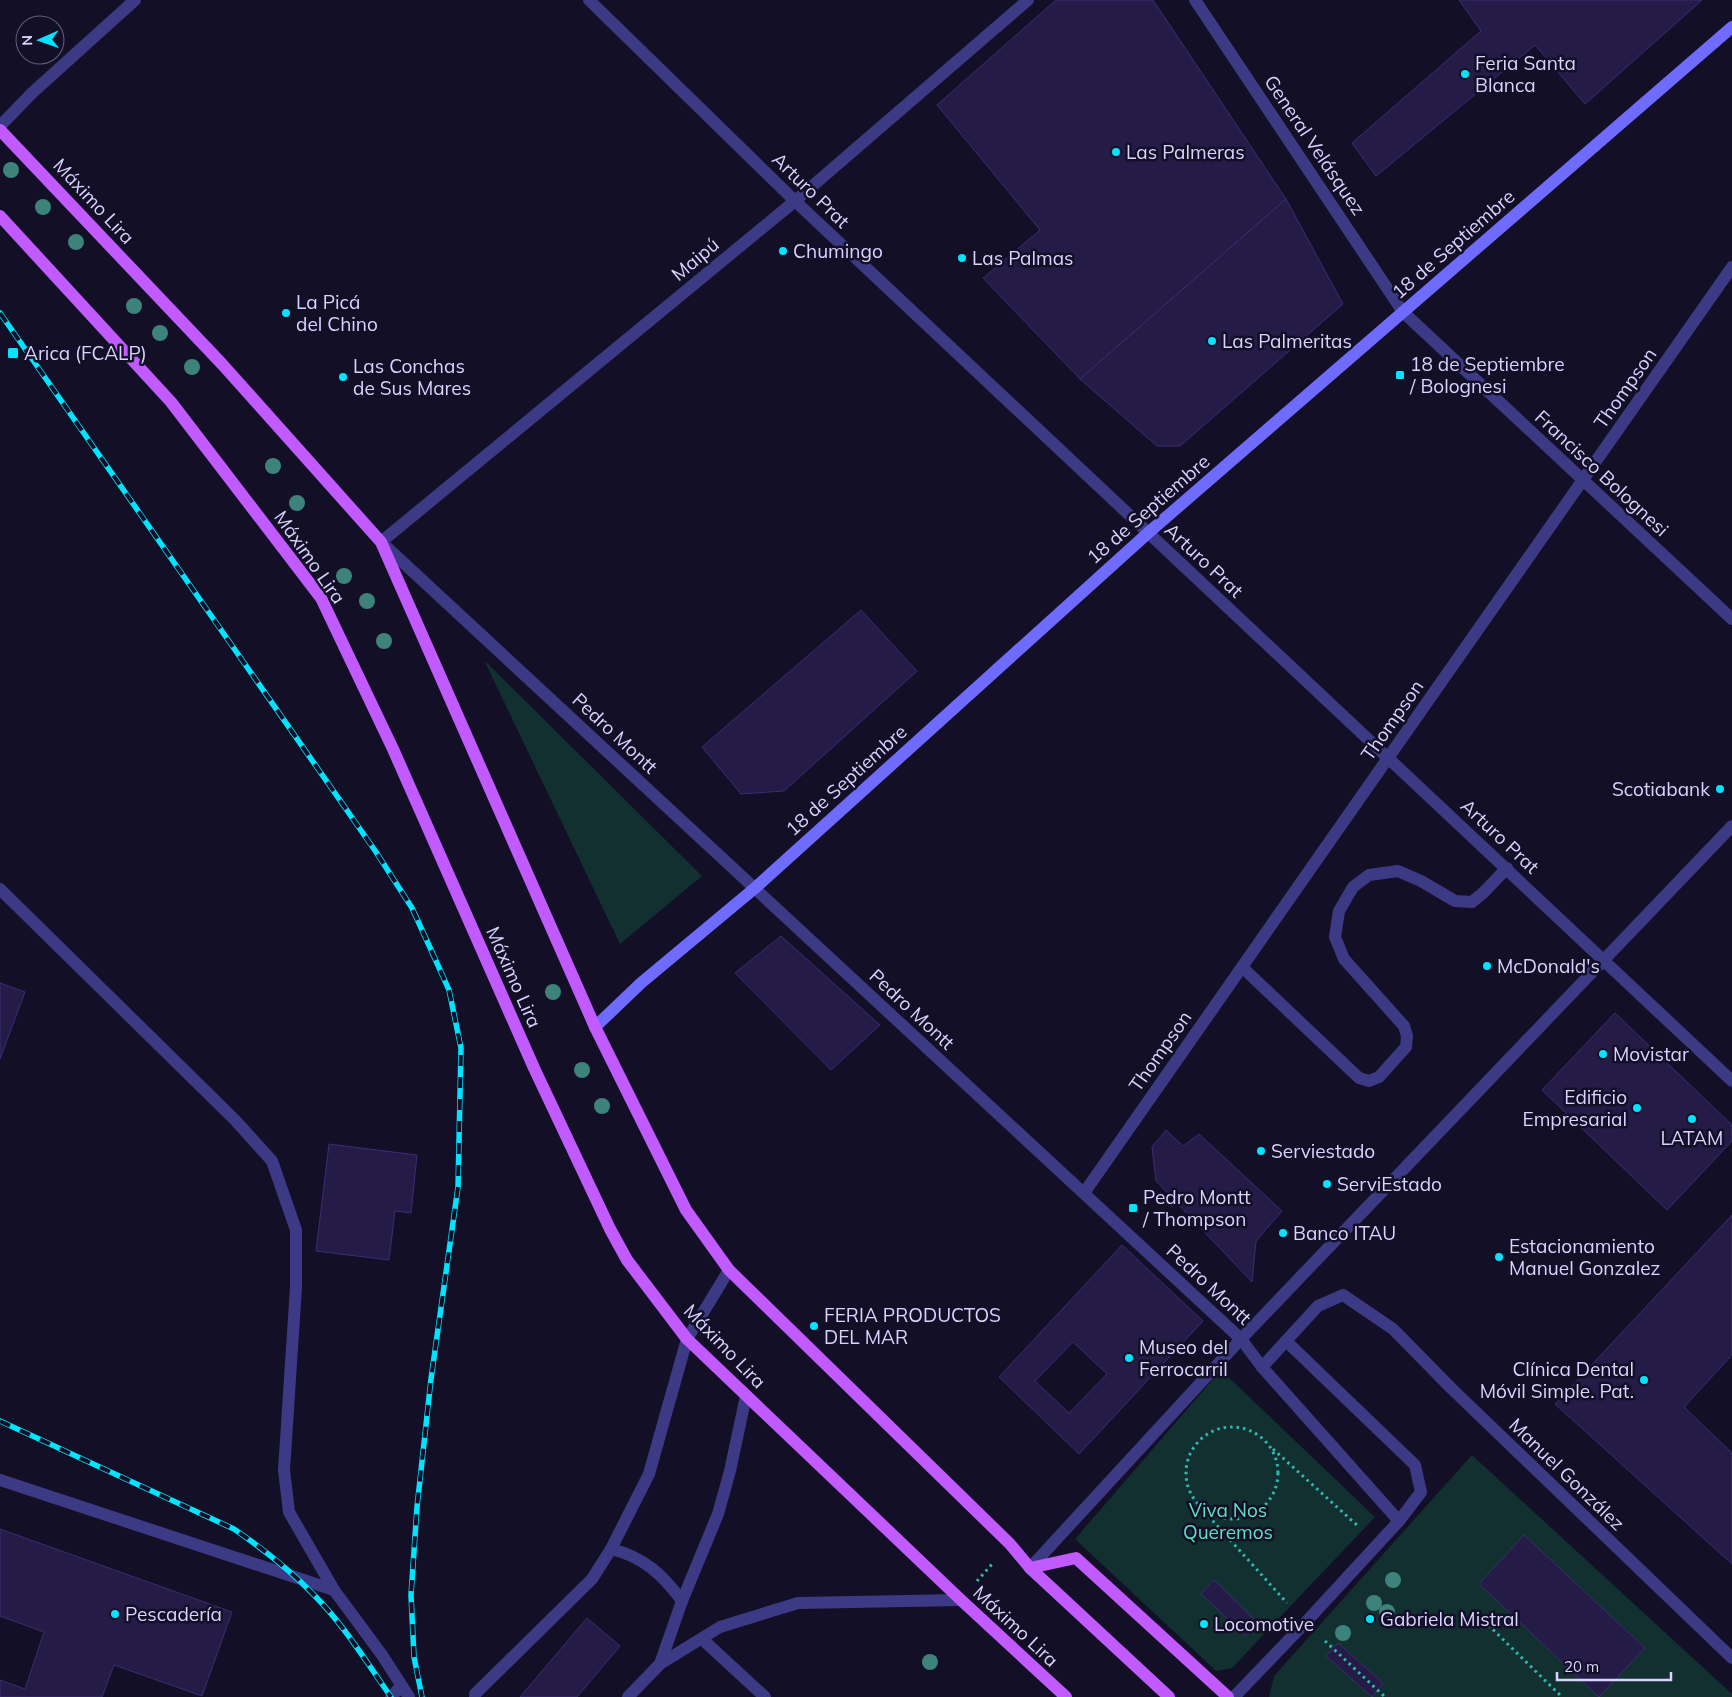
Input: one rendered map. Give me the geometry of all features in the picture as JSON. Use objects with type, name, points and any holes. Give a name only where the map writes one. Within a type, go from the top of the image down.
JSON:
[{"type":"main road","name":"18 de Septiembre","points":[[595,1027],[641,983],[755,888],[1148,533],[1732,27]]},
{"type":"main road","name":"Máximo Lira","points":[[0,128],[222,364],[381,542],[595,1027],[686,1210],[729,1270],[1010,1544],[1030,1568],[1169,1697]]},
{"type":"main road","name":"Máximo Lira","points":[[0,216],[171,402],[321,598],[393,749],[534,1068],[610,1229],[627,1260],[687,1339],[960,1600],[1066,1697]]},
{"type":"main road","points":[[1030,1568],[1076,1558],[1228,1697]]},
{"type":"street","points":[[0,128],[47,80],[135,0]]},
{"type":"street","name":"Arturo Prat","points":[[589,0],[795,201],[1732,1080]]},
{"type":"street","name":"Maipú","points":[[381,542],[795,201],[1028,0]]},
{"type":"street","name":"General Velásquez","points":[[1195,0],[1403,312]]},
{"type":"street","name":"Thompson","points":[[1084,1193],[1732,268]]},
{"type":"street","name":"Francisco Bolognesi","points":[[1403,312],[1732,620]]},
{"type":"street","name":"Pedro Montt","points":[[381,542],[1240,1339],[1262,1367],[1399,1521]]},
{"type":"street","points":[[1030,1568],[1240,1339],[1732,826]]},
{"type":"street","points":[[1242,967],[1358,1078],[1369,1081],[1379,1077],[1406,1047],[1407,1036],[1404,1026],[1344,959],[1335,937],[1340,911],[1353,887],[1368,875],[1398,871],[1455,901],[1472,902],[1507,868]]},
{"type":"street","points":[[0,889],[235,1120],[272,1161],[296,1230],[296,1286],[284,1470],[290,1512],[334,1590],[382,1655],[409,1697]]},
{"type":"street","points":[[475,1697],[592,1579],[612,1549],[649,1474],[687,1339],[729,1270]]},
{"type":"street","name":"Manuel González","points":[[1262,1367],[1318,1306],[1343,1295],[1393,1328],[1452,1389],[1732,1658]]},
{"type":"street","points":[[1234,1697],[1399,1521],[1421,1492],[1415,1465],[1286,1341]]},
{"type":"street","points":[[660,1664],[682,1601],[718,1514],[730,1471],[746,1396]]},
{"type":"street","points":[[0,1480],[334,1590]]},
{"type":"street","points":[[612,1549],[629,1553],[649,1566],[668,1581],[682,1601]]},
{"type":"street","points":[[628,1697],[660,1664],[720,1627],[798,1603],[960,1600]]},
{"type":"street","points":[[702,1639],[765,1697]]},
{"type":"street","points":[[391,1697],[401,1686]]},
{"type":"path","points":[[1271,1448],[1277,1461],[1277,1484],[1267,1503],[1256,1513],[1242,1518],[1227,1519],[1212,1515],[1200,1506],[1191,1493],[1186,1478],[1187,1462],[1193,1448],[1204,1436],[1218,1429],[1233,1426],[1248,1429],[1260,1436],[1378,1544]]},
{"type":"path","points":[[960,1600],[1010,1544]]},
{"type":"path","points":[[1479,1616],[1562,1697]]},
{"type":"green space","points":[[484,660],[702,876],[620,944]]},
{"type":"green space","name":"Viva Nos Queremos","points":[[1221,1370],[1375,1517],[1232,1668],[1216,1671],[1075,1539]]},
{"type":"green space","points":[[1472,1455],[1732,1694],[1732,1697],[1269,1697],[1274,1676]]},
{"type":"building","name":"Las Palmeras","points":[[1056,0],[1153,0],[1286,199],[1080,379],[983,278],[1040,230],[937,105]]},
{"type":"building","name":"Feria Santa Blanca","points":[[1459,0],[1702,0],[1585,104],[1535,45],[1376,176],[1352,143],[1481,31]]},
{"type":"building","name":"Las Palmeritas","points":[[1286,199],[1343,304],[1180,446],[1157,446],[1080,379]]},
{"type":"building","points":[[861,610],[917,671],[784,791],[741,794],[702,747]]},
{"type":"building","points":[[781,936],[880,1025],[831,1070],[735,973]]},
{"type":"building","points":[[0,983],[25,992],[0,1059]]},
{"type":"building","name":"Edificio Empresarial","points":[[1615,1013],[1732,1125],[1732,1141],[1667,1210],[1542,1090]]},
{"type":"building","points":[[1166,1130],[1183,1146],[1199,1134],[1282,1211],[1256,1241],[1252,1282],[1156,1181],[1152,1147]]},
{"type":"building","points":[[329,1144],[417,1155],[411,1213],[395,1211],[389,1260],[316,1251]]},
{"type":"building","name":"Clínica Dental Móvil Simple. Pat.","points":[[1732,1215],[1732,1355],[1684,1407],[1732,1453],[1732,1564],[1555,1404]]},
{"type":"building","name":"Museo del Ferrocarril","points":[[1122,1245],[1203,1321],[1079,1454],[999,1377]],"holes":[[[1073,1342],[1107,1374],[1069,1413],[1035,1381]]]},
{"type":"building","name":"Pescadería","points":[[0,1529],[232,1612],[202,1696],[114,1665],[102,1697],[0,1697],[0,1680],[25,1689],[44,1632],[0,1616]]},
{"type":"building","points":[[1524,1535],[1645,1648],[1599,1697],[1479,1584]]},
{"type":"building","points":[[1214,1580],[1258,1623],[1246,1636],[1201,1594]]},
{"type":"building","points":[[587,1618],[620,1646],[577,1697],[520,1697]]},
{"type":"building","points":[[1338,1643],[1383,1683],[1372,1697],[1326,1656]]},
{"type":"railway","points":[[0,313],[376,852],[412,908],[449,990],[461,1048],[458,1187],[431,1379],[417,1507],[411,1595],[414,1657],[422,1697]]},
{"type":"railway","points":[[0,1421],[234,1529],[286,1568],[325,1607],[355,1645],[391,1697]]},
{"type":"place","name":"Feria Santa Blanca","points":[[1465,74]]},
{"type":"place","name":"Las Palmeras","points":[[1116,152]]},
{"type":"place","name":"Chumingo","points":[[783,251]]},
{"type":"place","name":"Las Palmas","points":[[962,258]]},
{"type":"place","name":"La Picá del Chino","points":[[286,313]]},
{"type":"place","name":"Las Palmeritas","points":[[1212,341]]},
{"type":"place","name":"Arica (FCALP)","points":[[13,353]]},
{"type":"place","name":"18 de Septiembre / Bolognesi","points":[[1400,375]]},
{"type":"place","name":"Las Conchas de Sus Mares","points":[[343,377]]},
{"type":"place","name":"Scotiabank","points":[[1720,789]]},
{"type":"place","name":"McDonald's","points":[[1487,966]]},
{"type":"place","name":"Movistar","points":[[1603,1054]]},
{"type":"place","name":"Edificio Empresarial","points":[[1637,1108]]},
{"type":"place","name":"LATAM","points":[[1692,1119]]},
{"type":"place","name":"Serviestado","points":[[1261,1151]]},
{"type":"place","name":"ServiEstado","points":[[1327,1184]]},
{"type":"place","name":"Pedro Montt / Thompson","points":[[1133,1208]]},
{"type":"place","name":"Banco ITAU","points":[[1283,1233]]},
{"type":"place","name":"Estacionamiento Manuel Gonzalez","points":[[1499,1257]]},
{"type":"place","name":"FERIA PRODUCTOS DEL MAR","points":[[814,1326]]},
{"type":"place","name":"Museo del Ferrocarril","points":[[1129,1358]]},
{"type":"place","name":"Clínica Dental Móvil Simple. Pat.","points":[[1644,1380]]},
{"type":"place","name":"Pescadería","points":[[115,1614]]},
{"type":"place","name":"Gabriela Mistral","points":[[1370,1619]]},
{"type":"place","name":"Locomotive","points":[[1204,1624]]}]
